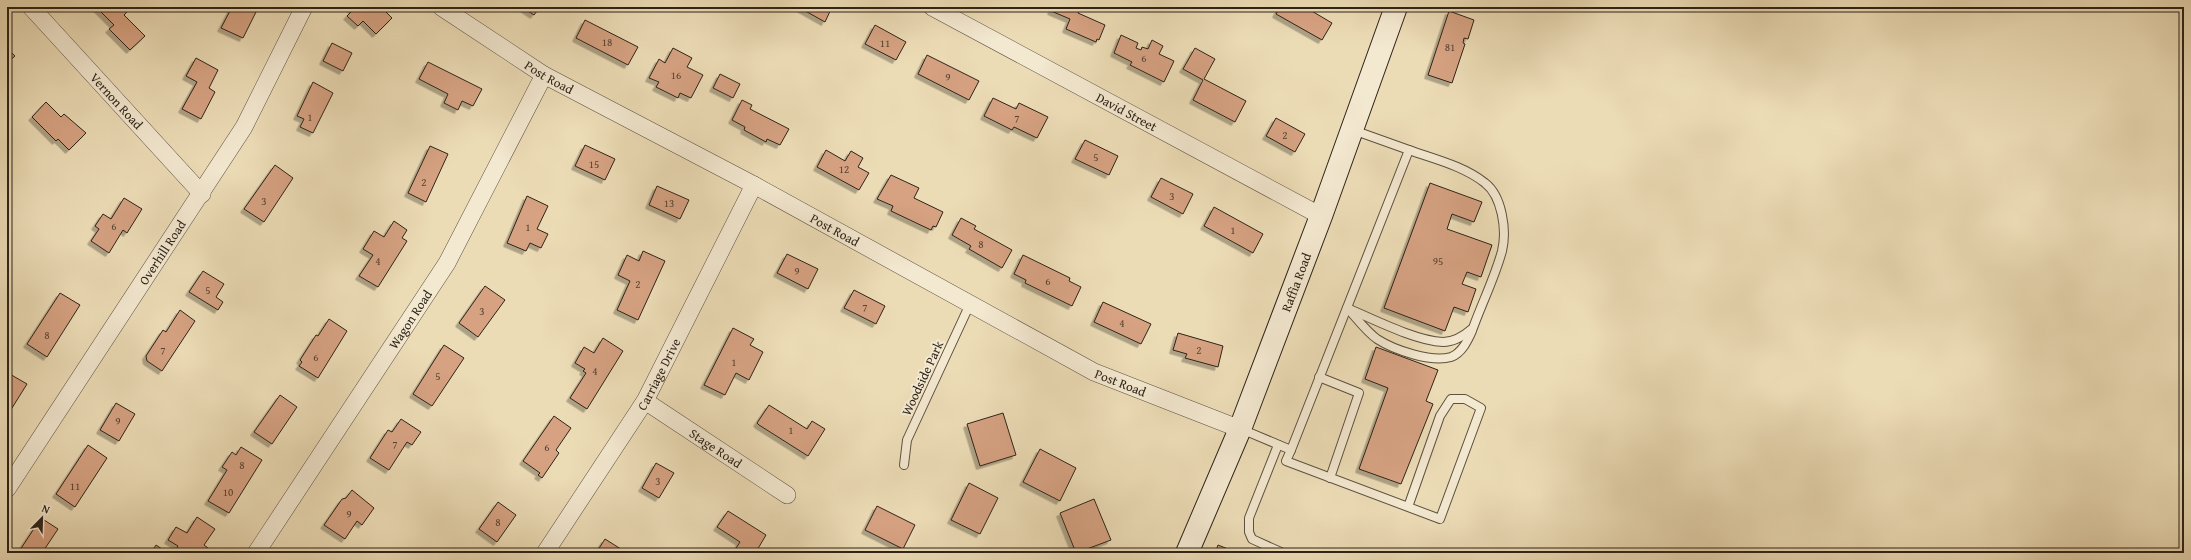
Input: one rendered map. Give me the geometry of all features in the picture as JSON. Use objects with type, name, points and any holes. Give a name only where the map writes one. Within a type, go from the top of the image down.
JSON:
[{"type":"main road","name":"Raffia Road","points":[[1187,553],[1240,429],[1321,216],[1352,130],[1392,9]]},
{"type":"street","name":"Vernon Road","points":[[31,7],[202,194]]},
{"type":"street","name":"Overhill Road","points":[[7,489],[244,128],[304,7]]},
{"type":"street","name":"Post Road","points":[[441,7],[544,75],[754,185],[1094,372],[1240,429]]},
{"type":"street","name":"David Street","points":[[932,7],[1321,216]]},
{"type":"street","name":"Wagon Road","points":[[256,553],[447,263],[544,75]]},
{"type":"street","name":"Carriage Drive","points":[[545,553],[645,401],[754,185]]},
{"type":"street","name":"Stage Road","points":[[645,401],[787,495]]},
{"type":"lane","points":[[1347,308],[1376,338],[1407,353],[1433,358],[1452,357],[1467,344],[1502,250],[1503,224],[1497,200],[1486,183],[1463,170],[1352,130]]},
{"type":"lane","points":[[1408,507],[1440,416],[1451,399],[1465,399],[1481,408],[1440,519],[1330,478],[1286,461],[1409,150]]},
{"type":"lane","name":"Woodside Park","points":[[904,465],[907,440],[970,304]]},
{"type":"lane","points":[[1347,308],[1420,337],[1444,342],[1463,337],[1473,328]]},
{"type":"lane","points":[[1319,377],[1359,393],[1330,478]]},
{"type":"lane","points":[[1240,429],[1291,450]]},
{"type":"lane","points":[[1278,445],[1249,518],[1248,532],[1252,539],[1283,553]]},
{"type":"building","points":[[96,7],[126,7],[129,10],[124,15],[145,36],[130,50],[109,29],[114,25]]},
{"type":"building","points":[[232,7],[253,7],[252,9],[256,12],[243,38],[221,28]]},
{"type":"building","points":[[349,7],[381,7],[392,18],[376,34],[363,21],[358,26],[347,16],[353,10]]},
{"type":"building","points":[[522,7],[540,7],[534,15]]},
{"type":"building","points":[[800,7],[832,7],[825,22]]},
{"type":"building","points":[[1053,7],[1081,7],[1078,13],[1105,25],[1099,40],[1097,39],[1096,42],[1066,29],[1070,19],[1051,11]]},
{"type":"building","points":[[1280,7],[1305,7],[1332,23],[1322,40],[1276,14]]},
{"type":"building","points":[[1449,11],[1474,20],[1468,39],[1464,38],[1463,43],[1465,44],[1452,83],[1428,75]]},
{"type":"building","points":[[585,20],[638,47],[628,65],[576,38]]},
{"type":"building","points":[[875,25],[906,42],[896,60],[865,44]]},
{"type":"building","points":[[1121,35],[1138,43],[1136,48],[1141,50],[1142,47],[1148,49],[1152,40],[1163,46],[1159,54],[1174,61],[1164,82],[1130,65],[1132,62],[1114,53]]},
{"type":"building","points":[[332,43],[352,53],[343,71],[323,61]]},
{"type":"building","points":[[7,48],[15,56],[7,63]]},
{"type":"building","points":[[673,48],[692,58],[687,67],[703,75],[691,98],[680,93],[678,98],[656,87],[659,82],[649,78],[659,59],[665,63]]},
{"type":"building","points":[[1195,48],[1215,59],[1204,79],[1246,101],[1235,122],[1193,100],[1203,80],[1183,69]]},
{"type":"building","points":[[927,55],[979,81],[969,100],[918,74]]},
{"type":"building","points":[[196,58],[218,70],[209,88],[215,92],[201,119],[182,109],[197,82],[186,76]]},
{"type":"building","points":[[428,62],[482,89],[473,106],[462,101],[458,110],[444,103],[448,94],[419,79]]},
{"type":"building","points":[[720,74],[740,84],[733,98],[713,88]]},
{"type":"building","points":[[313,82],[333,93],[313,133],[300,127],[304,119],[297,116]]},
{"type":"building","points":[[993,98],[1016,109],[1019,103],[1048,117],[1037,138],[1014,127],[1012,130],[984,116]]},
{"type":"building","points":[[742,100],[752,105],[750,109],[789,129],[780,145],[767,139],[766,142],[744,130],[745,127],[732,120]]},
{"type":"building","points":[[46,102],[61,117],[64,114],[86,133],[69,150],[58,139],[56,141],[32,117]]},
{"type":"building","points":[[1276,118],[1305,134],[1295,152],[1266,136]]},
{"type":"building","points":[[1085,140],[1118,156],[1109,175],[1075,159]]},
{"type":"building","points":[[585,145],[615,159],[605,180],[575,166]]},
{"type":"building","points":[[430,146],[448,154],[426,202],[408,193]]},
{"type":"building","points":[[826,150],[845,161],[851,151],[863,158],[858,167],[869,173],[859,190],[817,167]]},
{"type":"building","points":[[275,165],[293,178],[264,222],[244,209]]},
{"type":"building","points":[[891,175],[919,188],[914,198],[943,212],[936,227],[933,226],[931,230],[891,211],[893,206],[877,199]]},
{"type":"building","points":[[1161,178],[1193,194],[1183,214],[1151,197]]},
{"type":"building","points":[[1430,183],[1482,202],[1474,222],[1452,214],[1447,229],[1492,245],[1481,277],[1467,272],[1462,284],[1476,289],[1468,312],[1454,307],[1445,331],[1384,308]]},
{"type":"building","points":[[657,186],[689,200],[680,219],[649,205]]},
{"type":"building","points":[[527,196],[548,206],[537,229],[548,234],[541,248],[530,243],[526,251],[507,243]]},
{"type":"building","points":[[124,198],[142,209],[127,233],[123,230],[109,253],[91,241],[99,229],[95,226],[103,214],[111,219]]},
{"type":"building","points":[[1214,207],[1263,234],[1253,253],[1204,226]]},
{"type":"building","points":[[961,218],[976,226],[974,229],[1012,250],[1002,268],[969,249],[971,246],[952,235]]},
{"type":"building","points":[[394,221],[407,230],[402,238],[407,241],[378,287],[359,276],[373,255],[363,249],[374,231],[384,237]]},
{"type":"building","points":[[643,251],[665,261],[638,320],[617,310],[630,281],[618,275],[627,255],[639,261]]},
{"type":"building","points":[[787,254],[818,269],[808,289],[777,273]]},
{"type":"building","points":[[1023,255],[1070,278],[1069,281],[1081,287],[1072,306],[1025,283],[1026,280],[1014,274]]},
{"type":"building","points":[[203,271],[224,284],[216,297],[223,302],[218,310],[189,292]]},
{"type":"building","points":[[485,286],[505,300],[478,337],[459,323]]},
{"type":"building","points":[[854,290],[885,306],[876,324],[844,308]]},
{"type":"building","points":[[60,293],[80,305],[47,357],[27,344]]},
{"type":"building","points":[[1103,302],[1151,324],[1141,344],[1094,322]]},
{"type":"building","points":[[180,310],[195,321],[162,371],[147,361],[146,356],[163,330],[166,332]]},
{"type":"building","points":[[329,319],[347,331],[318,378],[299,366],[302,362],[300,360],[316,335],[318,336]]},
{"type":"building","points":[[733,328],[754,339],[750,345],[763,352],[749,380],[736,373],[725,395],[704,385]]},
{"type":"building","points":[[1178,333],[1223,346],[1218,367],[1185,358],[1187,354],[1173,350]]},
{"type":"building","points":[[603,338],[623,351],[587,409],[570,398],[586,373],[583,371],[585,369],[575,363],[584,347],[594,353]]},
{"type":"building","points":[[444,345],[464,358],[432,406],[413,394]]},
{"type":"building","points":[[1376,347],[1438,370],[1426,401],[1433,404],[1401,484],[1359,469],[1388,388],[1365,379]]},
{"type":"building","points":[[8,373],[27,384],[7,416],[7,375]]},
{"type":"building","points":[[280,395],[297,407],[272,444],[254,432]]},
{"type":"building","points":[[116,403],[135,414],[119,441],[100,430]]},
{"type":"building","points":[[769,405],[807,429],[812,421],[825,429],[808,456],[757,423]]},
{"type":"building","points":[[1003,413],[1016,455],[980,466],[967,424]]},
{"type":"building","points":[[554,416],[571,428],[556,450],[559,453],[542,478],[538,475],[540,473],[523,461]]},
{"type":"building","points":[[401,419],[421,432],[412,445],[407,442],[389,470],[370,458],[388,430],[392,432]]},
{"type":"building","points":[[88,445],[107,458],[75,507],[56,494]]},
{"type":"building","points":[[241,447],[262,460],[229,513],[208,501],[227,470],[222,467],[232,452],[236,455]]},
{"type":"building","points":[[1040,449],[1076,468],[1060,501],[1023,482]]},
{"type":"building","points":[[656,463],[674,473],[659,498],[642,488]]},
{"type":"building","points":[[969,483],[998,498],[980,534],[951,520]]},
{"type":"building","points":[[352,490],[374,508],[362,525],[357,521],[345,539],[324,525],[342,499],[346,498]]},
{"type":"building","points":[[1094,499],[1111,540],[1076,553],[1060,513]]},
{"type":"building","points":[[498,502],[516,515],[497,542],[479,529]]},
{"type":"building","points":[[877,506],[915,525],[903,549],[865,530]]},
{"type":"building","points":[[728,511],[766,535],[756,552],[758,553],[733,553],[740,542],[717,527]]},
{"type":"building","points":[[197,517],[215,529],[204,545],[208,548],[205,553],[174,553],[178,546],[168,540],[176,527],[187,533]]},
{"type":"building","points":[[41,518],[58,529],[42,553],[18,553]]},
{"type":"building","points":[[605,539],[624,551],[623,553],[596,553]]},
{"type":"building","points":[[156,545],[168,553],[151,553]]},
{"type":"building","points":[[1218,545],[1238,553],[1215,553]]}]
